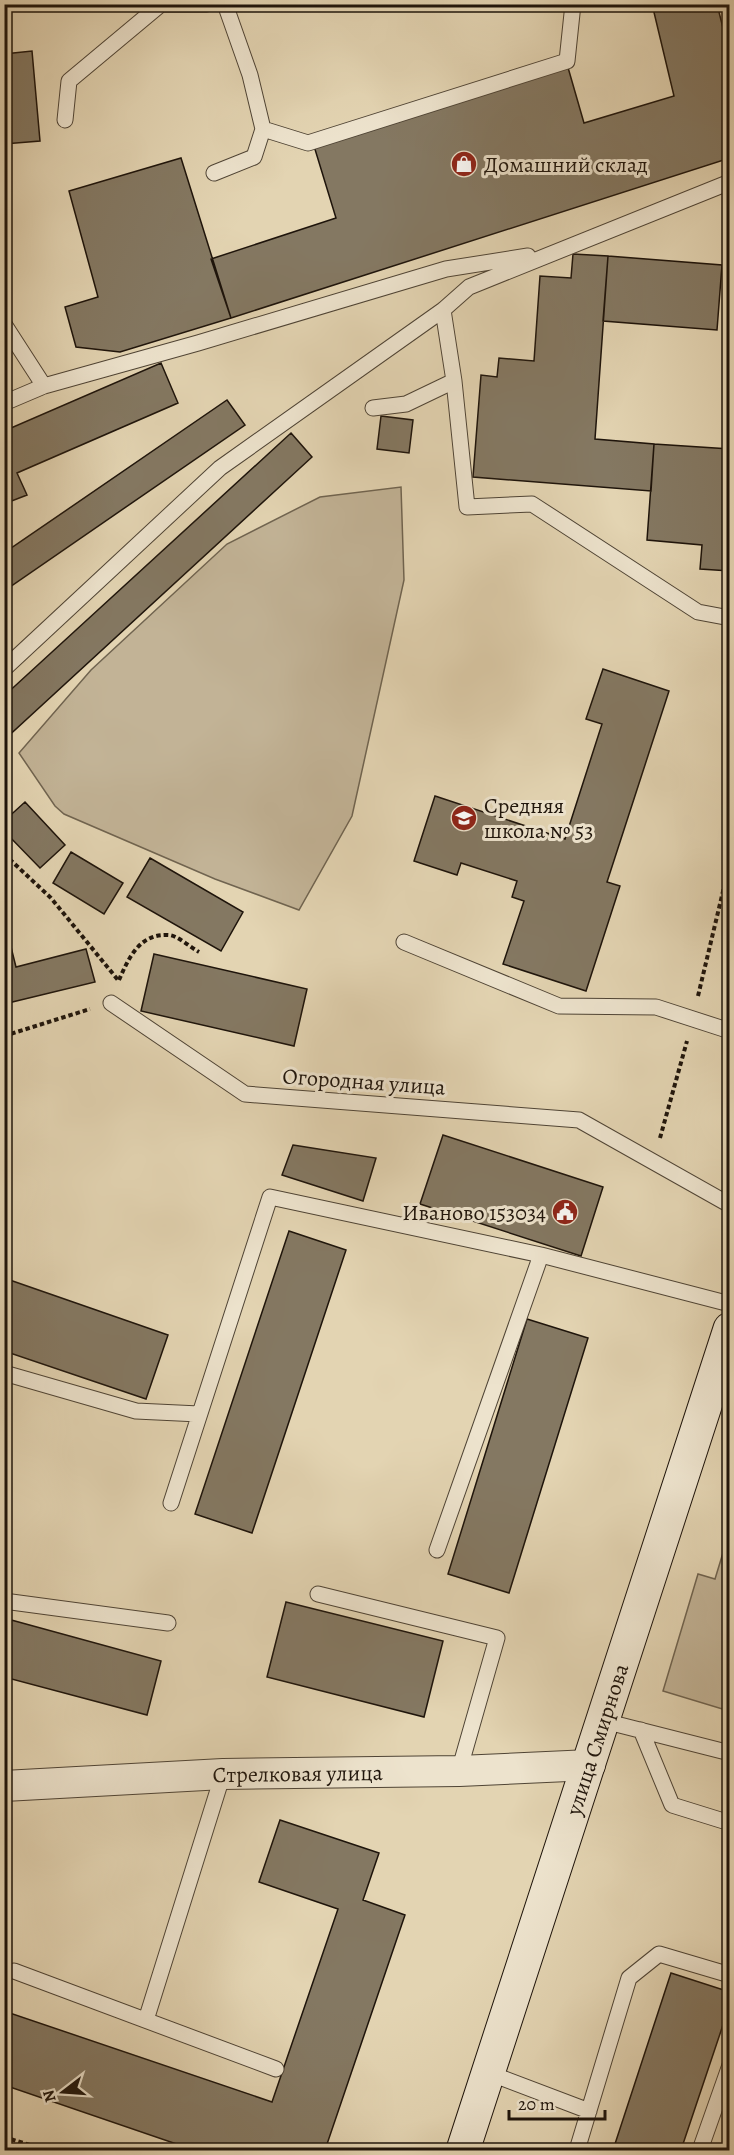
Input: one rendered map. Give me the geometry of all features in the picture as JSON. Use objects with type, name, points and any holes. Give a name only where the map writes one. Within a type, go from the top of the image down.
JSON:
[{"type":"main road","name":"улица Смирнова","points":[[463,2151],[726,1349]]},
{"type":"street","name":"Стрелковая улица","points":[[4,1786],[223,1774],[459,1771],[590,1765]]},
{"type":"lane","points":[[65,120],[69,81],[160,5],[207,4]]},
{"type":"lane","points":[[214,173],[254,157],[263,129],[249,75],[225,4]]},
{"type":"lane","points":[[263,129],[308,143],[567,61],[573,4]]},
{"type":"lane","points":[[4,669],[220,468],[443,310],[469,287],[729,182]]},
{"type":"lane","points":[[4,403],[44,386],[446,269],[549,253]]},
{"type":"lane","points":[[443,310],[454,381],[467,507],[532,504],[698,612],[729,618]]},
{"type":"lane","points":[[4,324],[44,386]]},
{"type":"lane","points":[[373,408],[406,404],[454,381]]},
{"type":"lane","points":[[404,942],[559,1006],[656,1007],[729,1031]]},
{"type":"lane","name":"Огородная улица","points":[[111,1003],[245,1094],[579,1120],[729,1205]]},
{"type":"lane","points":[[171,1503],[270,1197],[541,1255],[729,1304]]},
{"type":"lane","points":[[437,1550],[541,1255]]},
{"type":"lane","points":[[4,1373],[136,1411],[199,1413]]},
{"type":"lane","points":[[318,1594],[497,1638],[459,1771]]},
{"type":"lane","points":[[4,1601],[168,1623]]},
{"type":"lane","points":[[604,1721],[729,1753]]},
{"type":"lane","points":[[641,1730],[672,1805],[729,1823]]},
{"type":"lane","points":[[146,2020],[223,1774]]},
{"type":"lane","points":[[577,2151],[629,1978],[659,1954],[729,1975]]},
{"type":"lane","points":[[14,1971],[276,2069]]},
{"type":"lane","points":[[700,2151],[729,2065]]},
{"type":"lane","points":[[489,2073],[589,2111]]},
{"type":"path","points":[[4,854],[51,898],[119,980]]},
{"type":"path","points":[[4,1036],[111,1003],[131,954],[147,938],[171,935],[198,952]]},
{"type":"path","points":[[723,1468],[729,1470]]},
{"type":"path","points":[[4,2137],[46,2151]]},
{"type":"shaded area","points":[[401,487],[404,580],[352,816],[299,910],[215,879],[64,814],[55,806],[19,753],[91,670],[227,544],[320,497]]},
{"type":"shaded area","points":[[726,1543],[730,1544],[729,1711],[663,1691],[698,1574],[715,1579]]},
{"type":"building","points":[[652,4],[717,4],[730,56],[730,158],[231,318],[211,259],[336,218],[314,146],[567,64],[584,123],[674,96]]},
{"type":"building","points":[[32,51],[40,141],[4,144],[4,54]]},
{"type":"building","points":[[181,158],[231,318],[120,352],[76,347],[65,307],[98,297],[69,191]]},
{"type":"building","points":[[573,254],[608,256],[595,439],[654,444],[651,491],[473,477],[481,375],[497,377],[499,358],[534,361],[540,276],[571,278]]},
{"type":"building","points":[[608,256],[722,265],[717,330],[603,321]]},
{"type":"building","points":[[161,363],[178,403],[17,473],[27,495],[4,504],[4,431]]},
{"type":"building","points":[[227,400],[245,425],[4,591],[4,553]]},
{"type":"building","points":[[381,416],[413,420],[409,453],[377,449]]},
{"type":"building","points":[[291,433],[312,457],[4,740],[4,696]]},
{"type":"building","points":[[654,444],[730,449],[730,571],[700,569],[702,545],[647,540]]},
{"type":"building","name":"Средняя школа № 53","points":[[603,669],[669,691],[607,882],[620,886],[586,991],[503,964],[524,901],[512,897],[517,881],[461,863],[457,875],[414,861],[435,796],[565,839],[602,724],[586,719]]},
{"type":"building","points":[[25,802],[65,845],[40,868],[4,831],[4,821]]},
{"type":"building","points":[[71,852],[123,883],[104,914],[53,883]]},
{"type":"building","points":[[150,858],[243,912],[221,951],[127,897]]},
{"type":"building","points":[[4,935],[8,935],[16,967],[86,949],[95,982],[4,1004]]},
{"type":"building","points":[[154,954],[307,989],[294,1046],[141,1011]]},
{"type":"building","points":[[443,1135],[603,1187],[581,1256],[420,1204]]},
{"type":"building","points":[[293,1145],[376,1158],[363,1201],[282,1175]]},
{"type":"building","points":[[289,1231],[346,1250],[252,1533],[195,1514]]},
{"type":"building","points":[[4,1278],[168,1335],[146,1399],[4,1351]]},
{"type":"building","points":[[527,1319],[588,1338],[509,1593],[448,1574]]},
{"type":"building","points":[[286,1602],[443,1641],[424,1717],[267,1677]]},
{"type":"building","points":[[4,1618],[161,1661],[147,1715],[4,1677]]},
{"type":"building","points":[[280,1820],[379,1853],[363,1900],[405,1915],[325,2150],[194,2150],[4,2085],[4,2011],[272,2102],[338,1909],[259,1882]]},
{"type":"building","points":[[671,1973],[730,1992],[730,2004],[681,2150],[613,2150]]},
{"type":"place","name":"Домашний склад","points":[[464,164]]},
{"type":"place","name":"Средняя школа № 53","points":[[464,818]]},
{"type":"place","name":"Иваново 153034","points":[[565,1212]]}]
